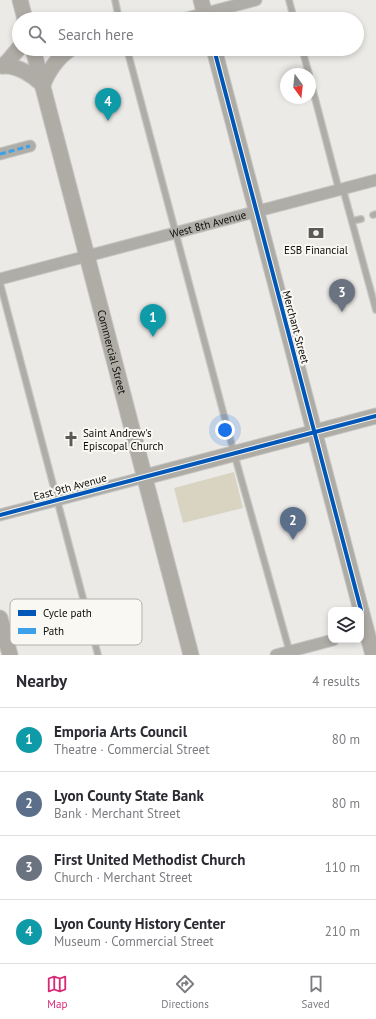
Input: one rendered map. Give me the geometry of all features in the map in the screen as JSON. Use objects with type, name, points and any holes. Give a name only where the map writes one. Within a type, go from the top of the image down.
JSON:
[{"type":"street","points":[[20,0],[23,12]]},
{"type":"street","points":[[204,11],[256,0]]},
{"type":"street","points":[[2,66],[13,56]]},
{"type":"street","name":"Commercial Street","points":[[35,56],[191,655]]},
{"type":"street","points":[[2,66],[12,66],[34,77],[43,85],[47,76],[61,56]]},
{"type":"street","name":"Merchant Street","points":[[216,56],[360,607]]},
{"type":"street","points":[[0,154],[30,146]]},
{"type":"street","name":"West 8th Avenue","points":[[0,279],[376,180]]},
{"type":"street","points":[[145,477],[376,416]]},
{"type":"street","name":"East 9th Avenue","points":[[0,515],[145,477]]},
{"type":"street","points":[[0,618],[10,655]]},
{"type":"street","name":"Merchant Street","points":[[364,619],[373,655]]},
{"type":"street","points":[[276,655],[290,653],[328,642]]},
{"type":"lane","points":[[114,0],[118,12]]},
{"type":"lane","points":[[289,0],[292,12]]},
{"type":"lane","points":[[129,56],[234,453],[290,653]]},
{"type":"lane","points":[[304,56],[307,68]]},
{"type":"lane","points":[[316,100],[341,189],[352,221],[376,310]]},
{"type":"lane","points":[[352,221],[361,219]]},
{"type":"lane","points":[[0,283],[83,599]]},
{"type":"lane","points":[[95,645],[98,655]]},
{"type":"shaded area","points":[[234,472],[243,508],[183,523],[174,488]]},
{"type":"marked path","points":[[0,154],[30,146]]},
{"type":"cycle path","points":[[216,56],[360,607]]},
{"type":"cycle path","points":[[0,515],[376,416]]},
{"type":"place","name":"Lyon County History Center","points":[[108,121]]},
{"type":"place","name":"ESB Financial","points":[[316,233]]},
{"type":"place","name":"First United Methodist Church","points":[[342,312]]},
{"type":"place","name":"Emporia Arts Council","points":[[153,337]]},
{"type":"place","name":"Saint Andrew's Episcopal Church","points":[[71,439]]},
{"type":"place","name":"Lyon County State Bank","points":[[293,540]]}]
